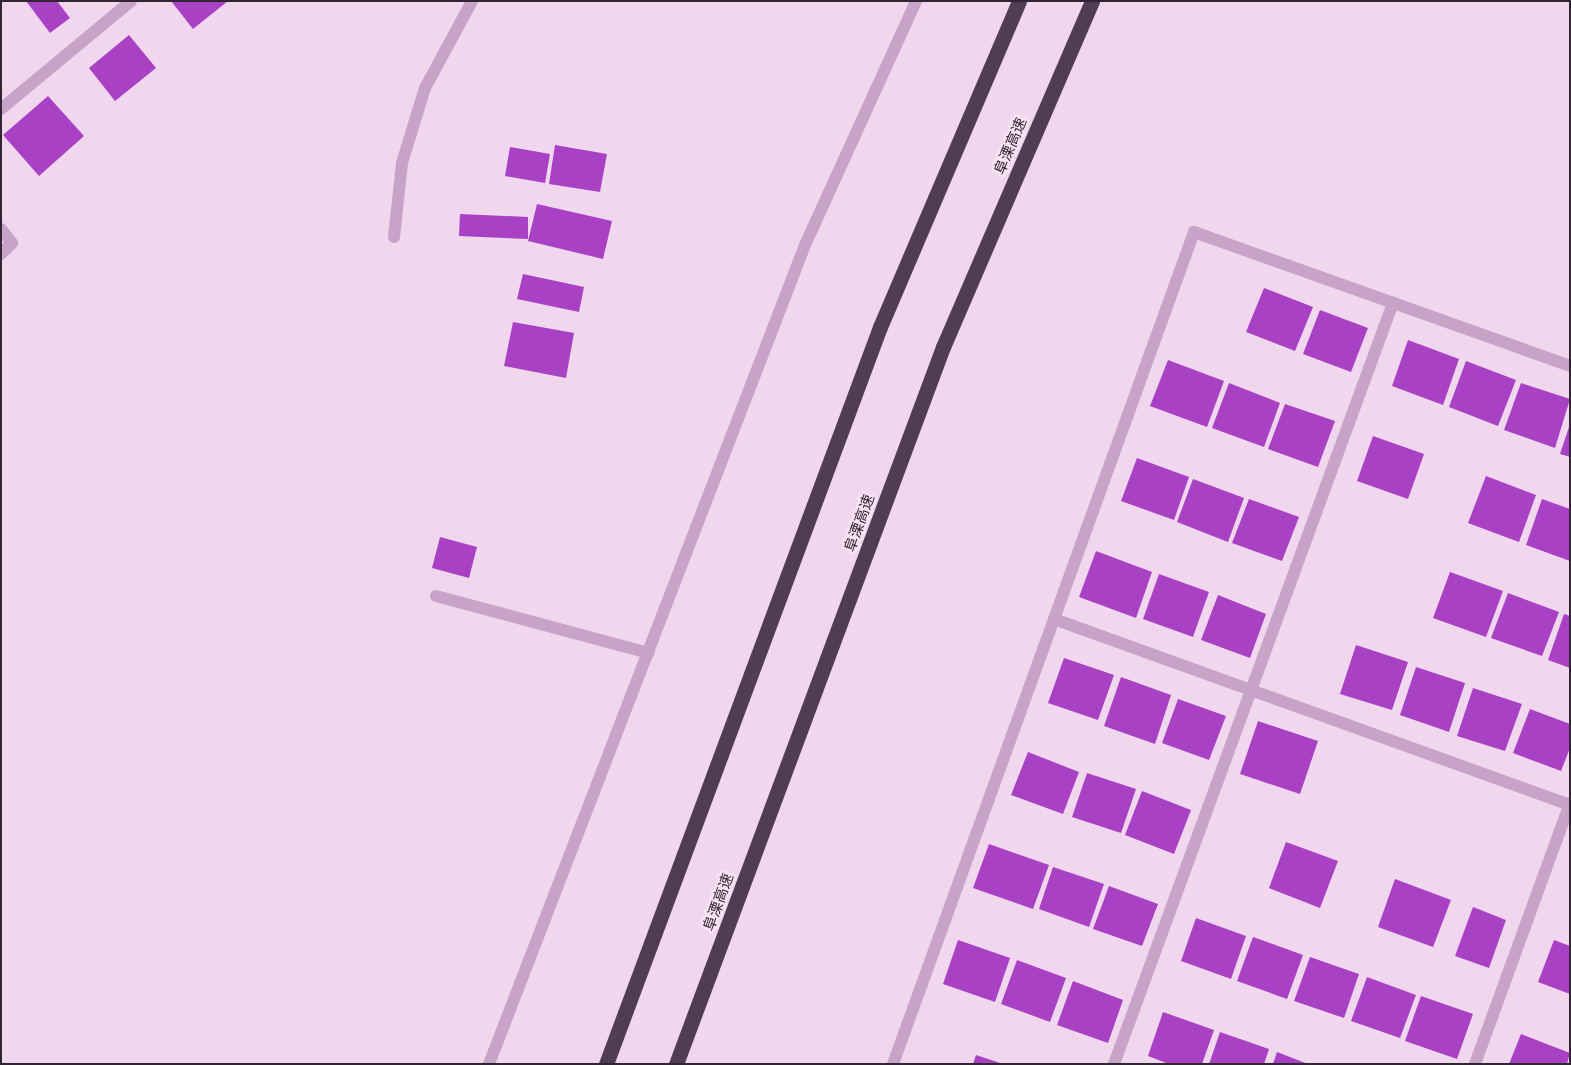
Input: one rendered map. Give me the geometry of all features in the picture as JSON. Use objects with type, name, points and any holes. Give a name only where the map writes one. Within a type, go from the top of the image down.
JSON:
[{"type":"highway","points":[[606,1064],[880,327],[1020,1]]},
{"type":"highway","name":"阜溧高速","points":[[676,1064],[943,347],[1092,1]]},
{"type":"street","points":[[1,109],[131,1]]},
{"type":"street","points":[[394,237],[402,163],[426,88],[472,1]]},
{"type":"street","points":[[489,1064],[805,245],[916,1]]},
{"type":"street","points":[[1,228],[12,243],[1,254]]},
{"type":"street","points":[[893,1064],[1194,232],[1570,366]]},
{"type":"street","points":[[1114,1064],[1393,303]]},
{"type":"street","points":[[436,596],[648,653]]},
{"type":"street","points":[[1054,619],[1570,804],[1475,1064]]},
{"type":"building","points":[[26,1],[57,1],[70,18],[50,33]]},
{"type":"building","points":[[171,1],[228,1],[193,29]]},
{"type":"building","points":[[129,35],[156,68],[115,101],[89,68]]},
{"type":"building","points":[[48,96],[84,136],[39,176],[3,135]]},
{"type":"building","points":[[555,145],[607,154],[600,192],[549,184]]},
{"type":"building","points":[[510,147],[550,154],[545,183],[505,176]]},
{"type":"building","points":[[537,204],[612,221],[603,259],[528,241]]},
{"type":"building","points":[[460,214],[528,217],[528,239],[459,236]]},
{"type":"building","points":[[523,274],[584,287],[579,312],[517,299]]},
{"type":"building","points":[[1264,288],[1313,307],[1295,351],[1246,332]]},
{"type":"building","points":[[1320,310],[1368,328],[1351,372],[1303,354]]},
{"type":"building","points":[[513,322],[574,333],[566,378],[504,366]]},
{"type":"building","points":[[1408,340],[1459,359],[1443,405],[1392,386]]},
{"type":"building","points":[[1168,360],[1224,381],[1207,427],[1150,406]]},
{"type":"building","points":[[1466,361],[1516,380],[1498,426],[1449,407]]},
{"type":"building","points":[[1229,383],[1280,403],[1264,447],[1212,428]]},
{"type":"building","points":[[1521,383],[1570,399],[1555,448],[1504,430]]},
{"type":"building","points":[[1285,404],[1335,421],[1318,467],[1268,449]]},
{"type":"building","points":[[1570,427],[1570,457],[1560,454]]},
{"type":"building","points":[[1373,436],[1424,454],[1408,499],[1357,481]]},
{"type":"building","points":[[1137,458],[1189,477],[1174,520],[1121,501]]},
{"type":"building","points":[[1486,476],[1536,495],[1519,542],[1468,523]]},
{"type":"building","points":[[1193,479],[1244,498],[1228,542],[1177,522]]},
{"type":"building","points":[[1249,499],[1299,517],[1282,561],[1232,543]]},
{"type":"building","points":[[1542,499],[1570,509],[1570,561],[1526,545]]},
{"type":"building","points":[[440,537],[477,547],[469,578],[432,568]]},
{"type":"building","points":[[1096,551],[1152,572],[1136,618],[1079,597]]},
{"type":"building","points":[[1450,572],[1503,591],[1486,637],[1433,618]]},
{"type":"building","points":[[1159,574],[1209,592],[1193,637],[1143,619]]},
{"type":"building","points":[[1508,593],[1559,612],[1542,656],[1491,638]]},
{"type":"building","points":[[1218,595],[1266,614],[1250,658],[1201,640]]},
{"type":"building","points":[[1564,614],[1570,616],[1570,668],[1548,660]]},
{"type":"building","points":[[1356,645],[1408,662],[1392,710],[1340,694]]},
{"type":"building","points":[[1064,658],[1114,675],[1098,720],[1048,703]]},
{"type":"building","points":[[1416,667],[1465,683],[1449,732],[1400,715]]},
{"type":"building","points":[[1121,677],[1171,695],[1155,744],[1104,726]]},
{"type":"building","points":[[1473,688],[1522,704],[1505,751],[1457,736]]},
{"type":"building","points":[[1178,699],[1226,716],[1209,760],[1162,743]]},
{"type":"building","points":[[1530,709],[1570,724],[1570,748],[1561,771],[1513,753]]},
{"type":"building","points":[[1258,721],[1318,741],[1300,794],[1240,774]]},
{"type":"building","points":[[1028,752],[1079,772],[1063,814],[1011,795]]},
{"type":"building","points":[[1087,773],[1136,789],[1121,833],[1072,817]]},
{"type":"building","points":[[1142,791],[1191,810],[1174,854],[1125,835]]},
{"type":"building","points":[[1286,842],[1338,861],[1320,908],[1269,888]]},
{"type":"building","points":[[989,844],[1049,865],[1033,909],[973,888]]},
{"type":"building","points":[[1053,867],[1104,884],[1089,927],[1039,909]]},
{"type":"building","points":[[1395,879],[1451,900],[1433,947],[1378,927]]},
{"type":"building","points":[[1109,886],[1158,904],[1142,946],[1093,929]]},
{"type":"building","points":[[1473,907],[1506,920],[1489,968],[1455,956]]},
{"type":"building","points":[[1196,918],[1246,936],[1231,979],[1181,961]]},
{"type":"building","points":[[1253,937],[1303,955],[1287,999],[1237,981]]},
{"type":"building","points":[[958,940],[1010,958],[995,1002],[943,984]]},
{"type":"building","points":[[1554,940],[1570,946],[1570,994],[1538,982]]},
{"type":"building","points":[[1310,957],[1359,974],[1344,1018],[1294,1001]]},
{"type":"building","points":[[1017,960],[1066,978],[1050,1022],[1001,1004]]},
{"type":"building","points":[[1367,977],[1416,995],[1400,1038],[1351,1021]]},
{"type":"building","points":[[1073,981],[1123,1000],[1108,1043],[1057,1025]]},
{"type":"building","points":[[1421,996],[1473,1014],[1457,1059],[1405,1041]]},
{"type":"building","points":[[1163,1012],[1214,1030],[1202,1064],[1169,1064],[1148,1056]]},
{"type":"building","points":[[1220,1032],[1269,1049],[1264,1064],[1209,1064]]},
{"type":"building","points":[[1521,1034],[1570,1053],[1567,1064],[1509,1064]]},
{"type":"building","points":[[1277,1052],[1308,1064],[1273,1064]]},
{"type":"building","points":[[976,1055],[1000,1063],[1000,1064],[973,1064]]}]
